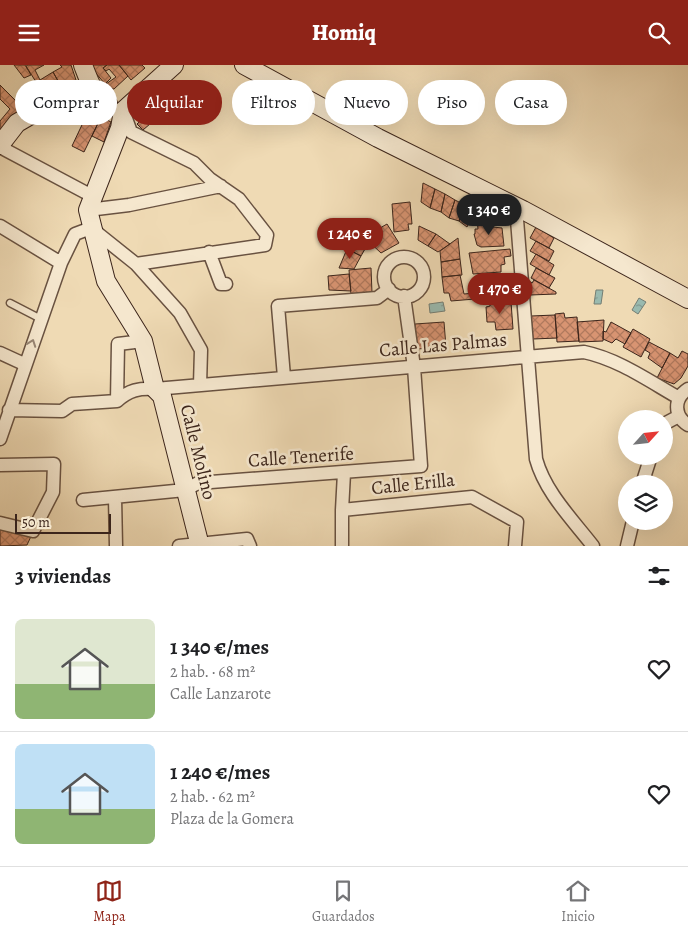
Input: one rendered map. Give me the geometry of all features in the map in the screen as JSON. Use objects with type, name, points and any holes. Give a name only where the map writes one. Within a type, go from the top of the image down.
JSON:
[{"type":"street","points":[[83,65],[89,80]]},
{"type":"street","points":[[91,203],[120,127],[123,111],[174,65]]},
{"type":"street","points":[[244,65],[378,138],[516,207],[688,299]]},
{"type":"street","points":[[117,108],[123,111],[131,132],[194,163],[221,187],[239,199],[268,235],[265,245],[136,264]]},
{"type":"street","points":[[16,125],[0,146],[91,203],[129,205],[221,187]]},
{"type":"street","name":"Calle Molino","points":[[91,203],[91,228],[106,281],[143,341],[155,389],[162,396],[200,545]]},
{"type":"street","points":[[516,207],[536,459],[540,474],[547,486],[593,546]]},
{"type":"street","points":[[0,226],[61,263]]},
{"type":"street","points":[[0,439],[24,364],[61,263],[75,234],[91,228],[136,264],[180,313],[201,350],[200,385]]},
{"type":"street","points":[[209,252],[221,284],[226,284]]},
{"type":"street","points":[[400,257],[413,259],[422,268],[424,281],[417,292],[404,296],[389,289],[384,277],[389,264],[400,257]]},
{"type":"street","points":[[284,377],[278,306],[377,298],[389,289]]},
{"type":"street","points":[[404,296],[414,367]]},
{"type":"street","points":[[9,410],[62,411],[72,404],[118,401],[118,344],[143,341]]},
{"type":"street","name":"Calle Las Palmas","points":[[118,401],[124,395],[140,388],[155,389],[584,352],[601,356],[683,393]]},
{"type":"street","points":[[0,353],[24,364]]},
{"type":"street","name":"Calle Tenerife","points":[[83,500],[185,490],[198,483],[420,466],[414,367]]},
{"type":"street","points":[[683,393],[677,404],[683,421]]},
{"type":"street","points":[[0,465],[54,464],[53,492],[33,531],[0,523]]},
{"type":"street","name":"Calle Erilla","points":[[342,546],[344,473]]},
{"type":"street","points":[[115,497],[116,546]]},
{"type":"street","name":"Calle Erilla","points":[[342,510],[472,497],[517,522],[515,546]]},
{"type":"street","points":[[627,546],[631,530]]},
{"type":"street","points":[[179,546],[248,539],[250,546]]},
{"type":"lane","points":[[10,303],[41,319]]},
{"type":"water","points":[[596,290],[603,290],[601,304],[594,304]]},
{"type":"water","points":[[639,298],[646,302],[638,314],[632,310]]},
{"type":"water","points":[[443,302],[445,311],[430,313],[429,304]]},
{"type":"building","points":[[14,65],[25,65],[31,75],[24,78]]},
{"type":"building","points":[[44,65],[35,70],[40,80],[35,80],[26,66]]},
{"type":"building","points":[[60,65],[71,65],[76,80],[58,80],[53,72],[62,67]]},
{"type":"building","points":[[89,65],[107,65],[103,68],[111,78],[109,80],[102,80]]},
{"type":"building","points":[[107,65],[119,65],[128,76],[117,86],[117,80],[112,80],[116,77],[109,69],[106,71],[103,68]]},
{"type":"building","points":[[119,65],[142,65],[145,68],[131,80]]},
{"type":"building","points":[[53,72],[58,80],[40,80]]},
{"type":"building","points":[[0,85],[15,100],[15,118],[0,133],[0,121],[10,109],[0,99]]},
{"type":"building","points":[[82,125],[97,125],[84,152],[72,146]]},
{"type":"building","points":[[97,125],[110,125],[104,142],[92,136]]},
{"type":"building","points":[[138,125],[149,125],[143,130]]},
{"type":"building","points":[[423,183],[435,189],[430,208],[421,202]]},
{"type":"building","points":[[435,189],[445,194],[441,212],[430,208]]},
{"type":"building","points":[[445,194],[455,200],[449,218],[441,212]]},
{"type":"building","points":[[455,200],[465,205],[459,221],[449,218]]},
{"type":"building","points":[[410,202],[412,224],[408,224],[409,230],[394,232],[392,204]]},
{"type":"building","points":[[465,205],[475,209],[467,227],[459,221]]},
{"type":"building","points":[[477,220],[484,220],[484,226],[502,228],[504,246],[481,247],[477,245],[474,234],[475,229],[478,229]]},
{"type":"building","points":[[387,224],[399,243],[381,253],[366,239],[374,234],[373,232]]},
{"type":"building","points":[[351,226],[369,242],[361,256],[342,246]]},
{"type":"building","points":[[419,226],[436,234],[428,246],[418,240]]},
{"type":"building","points":[[536,227],[554,238],[549,248],[530,238]]},
{"type":"building","points":[[436,234],[450,244],[438,252],[428,246]]},
{"type":"building","points":[[458,238],[460,259],[441,262],[440,251]]},
{"type":"building","points":[[536,241],[554,251],[549,261],[530,251]]},
{"type":"building","points":[[347,249],[361,256],[354,269],[339,268]]},
{"type":"building","points":[[510,249],[511,256],[504,257],[505,264],[501,265],[501,272],[473,274],[469,253]]},
{"type":"building","points":[[536,254],[554,265],[549,275],[530,264]]},
{"type":"building","points":[[460,259],[462,275],[442,277],[441,262]]},
{"type":"building","points":[[371,268],[372,293],[351,295],[349,270]]},
{"type":"building","points":[[536,268],[555,278],[549,288],[531,278]]},
{"type":"building","points":[[349,274],[351,291],[329,290],[328,276]]},
{"type":"building","points":[[460,275],[464,294],[475,293],[475,299],[451,301],[449,293],[444,293],[442,277]]},
{"type":"building","points":[[534,280],[556,292],[556,294],[530,295],[529,281],[532,283]]},
{"type":"building","points":[[511,302],[513,329],[496,330],[495,322],[487,322],[486,307],[490,306],[490,303]]},
{"type":"building","points":[[564,313],[565,318],[577,317],[579,341],[557,342],[555,314]]},
{"type":"building","points":[[555,315],[557,338],[533,339],[531,316]]},
{"type":"building","points":[[604,320],[603,341],[579,342],[577,322]]},
{"type":"building","points":[[444,322],[446,347],[417,349],[415,324]]},
{"type":"building","points":[[611,322],[631,333],[625,344],[616,339],[612,343],[603,339],[603,331],[606,332]]},
{"type":"building","points":[[633,329],[650,339],[641,357],[623,347]]},
{"type":"building","points":[[649,342],[670,353],[662,368],[648,358],[650,353],[645,350]]},
{"type":"building","points":[[682,351],[688,354],[688,366],[681,378],[674,384],[657,378],[670,353],[678,358]]},
{"type":"building","points":[[0,524],[33,532],[27,545],[0,546]]}]
